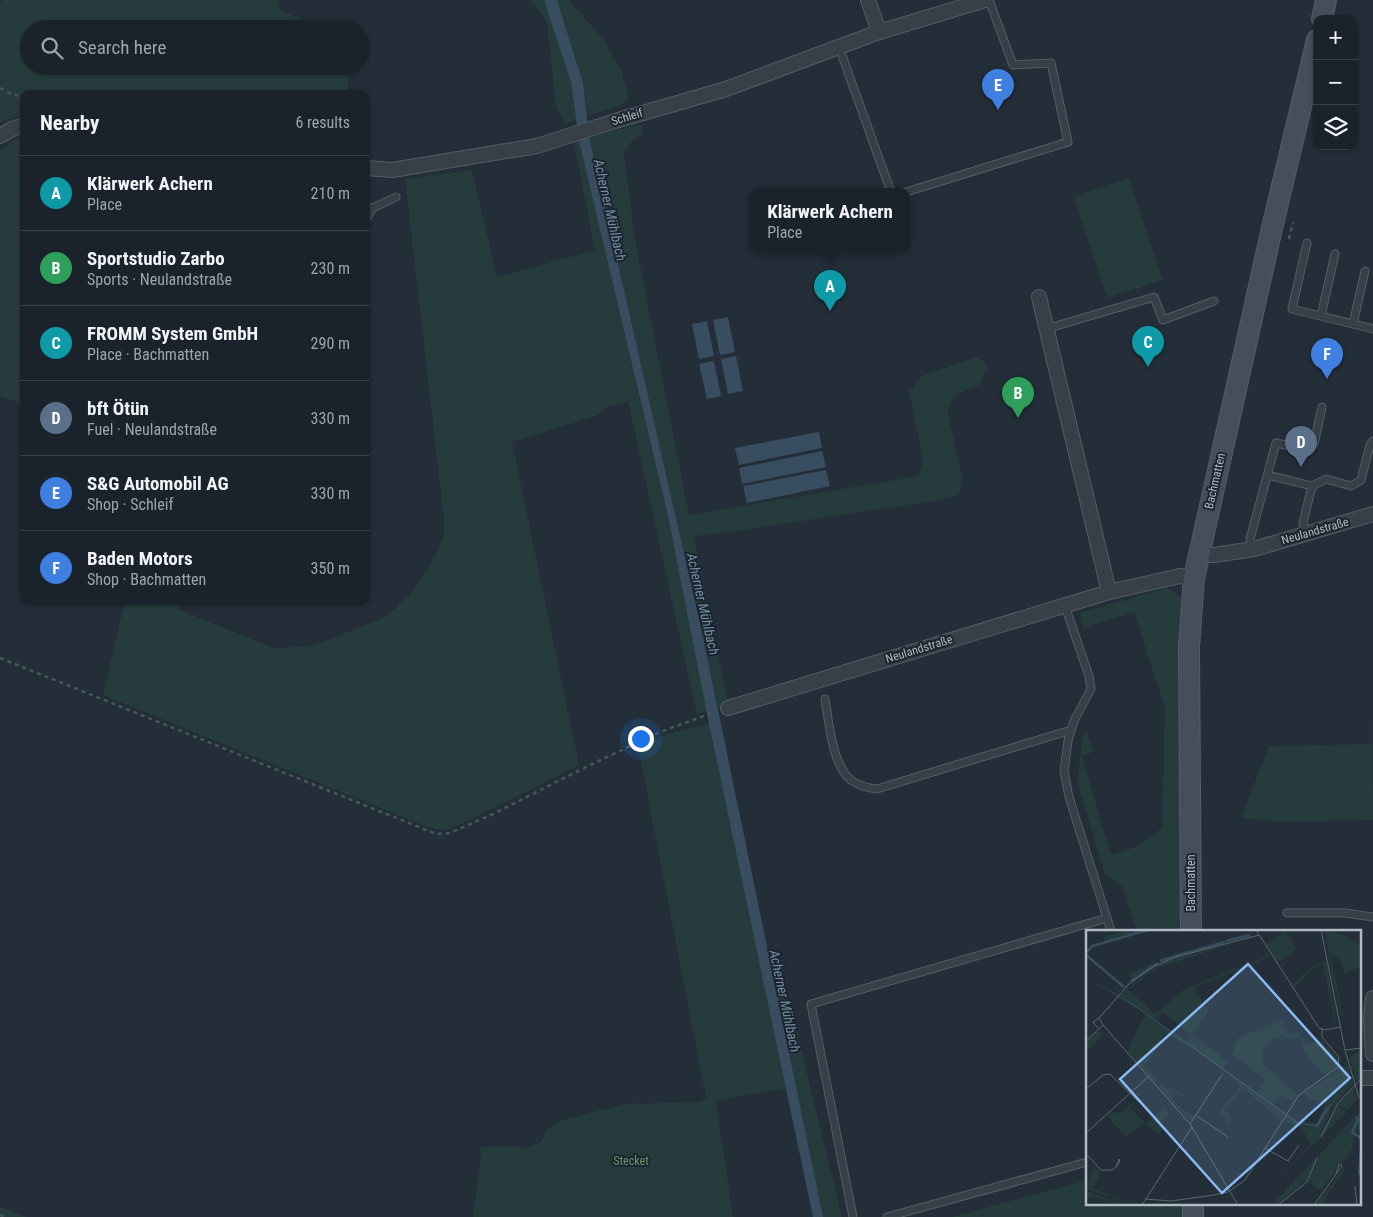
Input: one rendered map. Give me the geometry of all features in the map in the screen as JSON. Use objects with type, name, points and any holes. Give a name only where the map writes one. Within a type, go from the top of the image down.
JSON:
[{"type":"street","points":[[868,0],[879,32]]},
{"type":"street","name":"Schleif","points":[[370,168],[392,170],[537,146],[726,89],[879,32],[985,0]]},
{"type":"street","points":[[1323,15],[1326,0]]},
{"type":"street","name":"Bachmatten","points":[[1191,930],[1189,647],[1194,578],[1313,57]]},
{"type":"street","points":[[0,136],[20,126]]},
{"type":"street","points":[[1039,297],[1110,592]]},
{"type":"street","name":"Neulandstraße","points":[[1198,554],[1214,555],[1254,549],[1373,514]]},
{"type":"street","name":"Neulandstraße","points":[[728,708],[1110,592],[1180,576],[1194,578]]},
{"type":"street","points":[[1373,998],[1373,1054]]},
{"type":"street","points":[[1360,1078],[1373,1078]]},
{"type":"street","points":[[1193,1204],[1193,1217]]},
{"type":"lane","points":[[910,191],[1068,142],[1051,63],[1013,65],[989,0]]},
{"type":"lane","points":[[839,47],[890,188]]},
{"type":"lane","points":[[370,208],[396,197]]},
{"type":"lane","points":[[1307,242],[1292,309],[1373,329]]},
{"type":"lane","points":[[1321,316],[1335,254]]},
{"type":"lane","points":[[1353,324],[1365,270]]},
{"type":"lane","points":[[1046,329],[1154,297],[1163,320],[1214,301]]},
{"type":"lane","points":[[1254,549],[1250,539],[1276,443],[1305,449],[1314,444],[1322,407]]},
{"type":"lane","points":[[1267,475],[1312,486],[1326,479],[1351,486],[1361,480],[1370,445],[1373,441]]},
{"type":"lane","points":[[1306,534],[1303,524],[1312,486]]},
{"type":"lane","points":[[1065,606],[1089,676],[1091,689],[1071,730],[1064,770],[1069,797],[1111,930]]},
{"type":"lane","points":[[825,699],[835,750],[844,773],[852,781],[866,788],[877,789],[1071,730]]},
{"type":"lane","points":[[1287,913],[1345,913],[1373,917]]},
{"type":"lane","points":[[853,1217],[811,1004],[1107,918]]},
{"type":"lane","points":[[887,1217],[1086,1162]]},
{"type":"path","points":[[0,88],[20,96]]},
{"type":"path","points":[[0,658],[436,834],[450,833],[493,814],[660,732],[728,708]]},
{"type":"path","points":[[0,1215],[5,1217]]},
{"type":"green space","points":[[2,0],[278,0],[280,11],[302,20],[20,20],[20,75],[346,75],[349,90],[20,90],[20,115],[0,122],[0,4]]},
{"type":"green space","points":[[530,0],[544,0],[546,3],[571,82],[576,120],[566,123],[556,108],[547,22]]},
{"type":"green space","points":[[557,0],[569,0],[603,39],[621,69],[629,98],[619,106],[587,116],[583,83]]},
{"type":"green space","points":[[638,124],[643,126],[643,134],[631,142],[624,153],[635,239],[689,515],[919,476],[923,459],[909,392],[922,376],[976,357],[988,364],[979,385],[957,394],[951,402],[948,414],[963,480],[959,495],[940,500],[694,536],[728,703],[718,707],[589,137]]},
{"type":"green space","points":[[20,137],[20,403],[0,396],[0,150]]},
{"type":"green space","points":[[579,141],[668,516],[707,711],[697,715],[628,401],[609,406],[596,416],[512,442],[579,765],[478,816],[452,828],[440,830],[425,826],[103,695],[124,605],[178,605],[177,609],[274,648],[313,646],[382,618],[410,595],[436,554],[443,538],[444,520],[405,179],[472,170],[497,277],[595,250],[574,143]]},
{"type":"green space","points":[[1129,178],[1163,280],[1107,298],[1074,196]]},
{"type":"green space","points":[[1166,588],[1181,597],[1183,930],[1137,930],[1123,887],[1105,875],[1077,781],[1084,732],[1087,732],[1093,752],[1082,756],[1111,855],[1136,847],[1162,828],[1165,708],[1134,612],[1083,628],[1080,613]]},
{"type":"green space","points":[[1372,693],[1373,820],[1278,822],[1241,818],[1269,746],[1372,744]]},
{"type":"green space","name":"Stecket","points":[[709,724],[786,1088],[716,1101],[733,1217],[473,1217],[480,1147],[507,1146],[528,1148],[542,1141],[546,1130],[563,1120],[624,1104],[700,1102],[706,1098],[638,746],[666,734]]},
{"type":"green space","points":[[773,977],[785,984],[842,1217],[823,1217]]},
{"type":"green space","points":[[1086,1180],[1086,1204],[1185,1204],[1185,1217],[952,1217]]},
{"type":"green space","points":[[0,1207],[27,1217],[0,1217]]},
{"type":"water","points":[[544,0],[557,0],[583,83],[589,137],[700,623],[823,1217],[813,1217],[709,724],[668,516],[579,141],[571,82]]},
{"type":"water","points":[[728,317],[735,352],[720,355],[713,320]]},
{"type":"water","points":[[707,321],[714,356],[699,359],[692,324]]},
{"type":"water","points":[[736,356],[743,391],[728,394],[721,359]]},
{"type":"water","points":[[714,361],[721,396],[707,399],[699,364]]},
{"type":"water","points":[[819,432],[822,448],[739,465],[735,448]]},
{"type":"water","points":[[822,451],[826,467],[742,484],[739,468]]},
{"type":"water","points":[[826,470],[830,486],[747,503],[743,486]]},
{"type":"place","name":"S&G Automobil AG","points":[[998,110]]},
{"type":"place","name":"Klärwerk Achern","points":[[830,311]]},
{"type":"place","name":"FROMM System GmbH","points":[[1148,367]]},
{"type":"place","name":"Baden Motors","points":[[1327,379]]},
{"type":"place","name":"Sportstudio Zarbo","points":[[1018,418]]},
{"type":"place","name":"bft Ötün","points":[[1301,467]]},
{"type":"water label","name":"Acherner Mühlbach","points":[[610,210]]},
{"type":"water label","name":"Acherner Mühlbach","points":[[703,604]]},
{"type":"water label","name":"Acherner Mühlbach","points":[[785,1001]]}]
